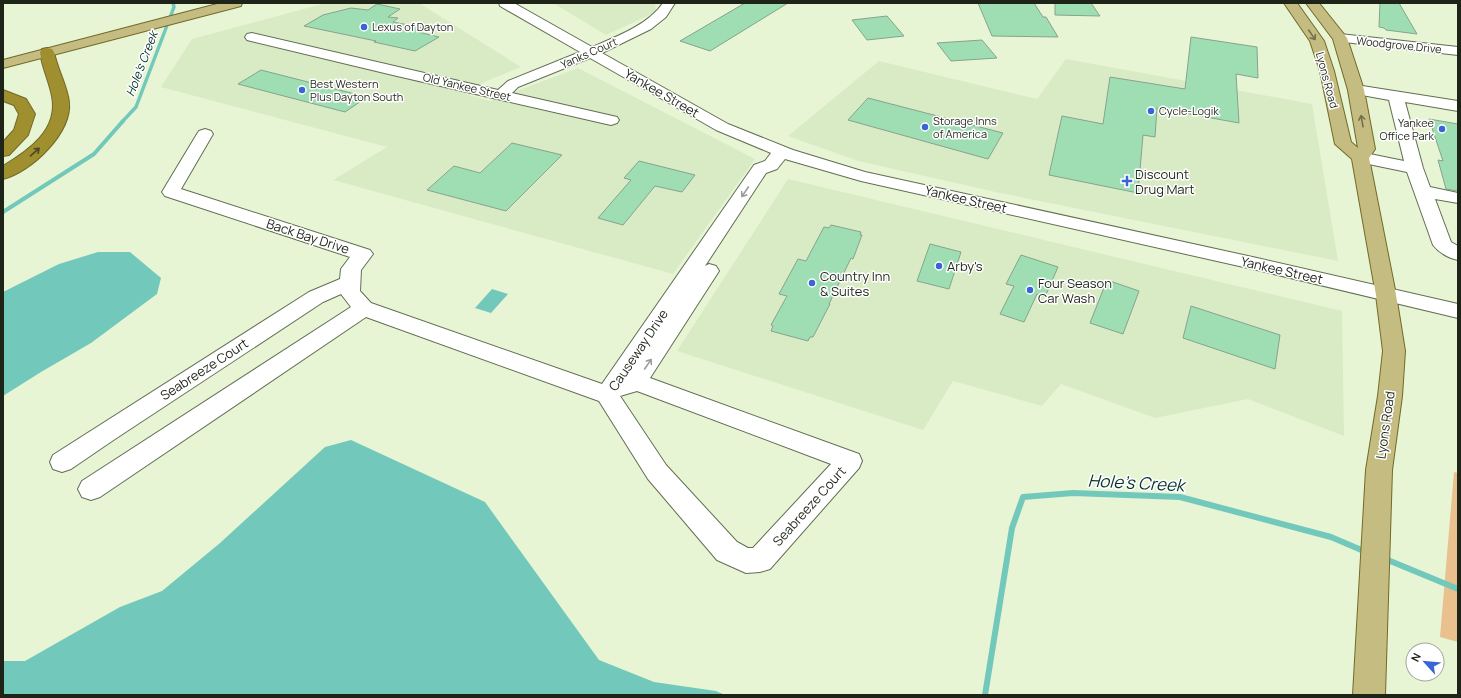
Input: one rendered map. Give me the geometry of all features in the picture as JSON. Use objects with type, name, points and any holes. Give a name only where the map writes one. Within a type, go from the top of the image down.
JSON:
[{"type":"highway","points":[[3,174],[32,154],[43,144],[52,134],[58,122],[61,102],[48,63],[47,52]]},
{"type":"highway","points":[[3,95],[20,102],[27,114],[22,132],[3,151]]},
{"type":"main road","points":[[3,64],[236,3]]},
{"type":"main road","name":"Lyons Road","points":[[1290,3],[1317,41],[1326,71],[1343,144],[1360,157],[1386,295],[1394,351],[1390,396],[1379,470],[1370,695]]},
{"type":"main road","name":"Lyons Road","points":[[1312,3],[1340,38],[1356,90],[1367,149],[1360,157]]},
{"type":"street","name":"Yankee Street","points":[[505,3],[776,158],[1257,264],[1458,311]]},
{"type":"street","name":"Yanks Court","points":[[502,95],[512,85],[592,52],[645,27],[665,12],[669,3]]},
{"type":"street","name":"Old Yankee Street","points":[[252,37],[611,120]]},
{"type":"street","name":"Woodgrove Drive","points":[[1340,38],[1458,51]]},
{"type":"street","points":[[1356,90],[1458,106]]},
{"type":"street","points":[[1396,96],[1414,168],[1444,245],[1458,254]]},
{"type":"street","name":"Back Bay Drive","points":[[205,134],[171,192],[363,254],[351,270],[350,283]]},
{"type":"street","points":[[1360,157],[1414,168]]},
{"type":"street","name":"Causeway Drive","points":[[621,384],[709,259],[775,172],[776,158]]},
{"type":"street","points":[[1423,191],[1458,198]]},
{"type":"street","points":[[350,283],[350,292],[364,308],[621,384]]},
{"type":"street","name":"Seabreeze Court","points":[[62,462],[106,432],[316,298],[350,283]]},
{"type":"street","points":[[92,489],[364,308]]},
{"type":"street","name":"Seabreeze Court","points":[[621,384],[850,461],[760,560],[746,562],[727,551],[657,472],[621,384]]},
{"type":"shaded area","points":[[326,3],[419,3],[521,67],[482,83],[465,94],[490,101],[578,68],[755,159],[673,274],[333,180],[387,147],[161,87],[192,39]]},
{"type":"shaded area","points":[[553,3],[655,3],[656,12],[606,35]]},
{"type":"shaded area","points":[[1066,59],[1312,104],[1338,261],[1000,193],[858,161],[788,136],[879,61],[1037,99]]},
{"type":"shaded area","points":[[788,179],[1342,311],[1344,436],[1248,399],[1155,418],[1061,384],[1042,406],[953,381],[923,430],[677,351]]},
{"type":"shaded area","points":[[1454,472],[1458,473],[1458,642],[1440,637]]},
{"type":"water","points":[[98,252],[130,252],[161,278],[157,294],[91,343],[3,396],[3,292],[59,264]]},
{"type":"water","points":[[492,289],[508,294],[491,313],[475,308]]},
{"type":"water","points":[[351,440],[485,502],[599,660],[654,682],[716,691],[725,695],[3,695],[3,661],[25,661],[120,607],[162,591],[220,543],[325,447]]},
{"type":"building","points":[[745,3],[788,3],[710,51],[680,41]]},
{"type":"building","points":[[978,3],[1034,3],[1043,17],[1046,17],[1058,37],[992,36]]},
{"type":"building","points":[[1055,3],[1091,3],[1100,16],[1055,15]]},
{"type":"building","points":[[1380,3],[1399,3],[1417,34],[1386,30],[1379,27]]},
{"type":"building","name":"Lexus of Dayton","points":[[377,4],[400,9],[388,17],[398,18],[393,22],[424,28],[418,32],[439,37],[415,51],[304,26],[323,15],[351,8],[368,10]]},
{"type":"building","points":[[887,16],[904,36],[867,40],[852,20]]},
{"type":"building","points":[[1191,37],[1257,47],[1258,78],[1236,74],[1239,123],[1157,108],[1155,137],[1143,135],[1138,193],[1049,175],[1062,116],[1103,124],[1110,77],[1185,89]]},
{"type":"building","points":[[982,40],[997,58],[951,61],[937,43]]},
{"type":"building","name":"Best Western Plus Dayton South","points":[[261,70],[367,97],[345,112],[238,84]]},
{"type":"building","name":"Storage Inns of America","points":[[868,98],[1003,133],[988,159],[848,120]]},
{"type":"building","points":[[1429,119],[1458,124],[1458,191],[1446,189],[1438,160],[1443,161]]},
{"type":"building","points":[[512,143],[562,155],[506,211],[427,190],[454,166],[480,173]]},
{"type":"building","points":[[639,161],[695,175],[682,192],[655,186],[623,225],[598,218],[631,180],[624,178]]},
{"type":"building","name":"Country Inn & Suites","points":[[831,225],[861,232],[860,235],[862,235],[853,259],[851,258],[813,337],[810,337],[808,341],[771,331],[773,326],[771,325],[787,296],[779,294],[798,259],[806,261],[824,227],[829,228]]},
{"type":"building","name":"Arby's","points":[[930,244],[961,252],[949,289],[917,281]]},
{"type":"building","name":"Four Season Car Wash","points":[[1021,255],[1058,267],[1045,297],[1037,294],[1024,322],[1000,314],[1014,286],[1006,284]]},
{"type":"building","points":[[1107,280],[1139,291],[1123,334],[1090,323]]},
{"type":"building","points":[[1191,306],[1280,335],[1275,369],[1183,338]]},
{"type":"waterway","name":"Hole's Creek","points":[[122,122],[136,107],[174,7],[173,3]]},
{"type":"waterway","name":"Hole's Creek","points":[[3,212],[94,154],[123,121]]},
{"type":"waterway","name":"Hole's Creek","points":[[985,695],[1012,528],[1023,497],[1073,493],[1180,497],[1331,537],[1366,552]]},
{"type":"waterway","name":"Hole's Creek","points":[[1383,558],[1458,589]]},
{"type":"place","name":"Lexus of Dayton","points":[[364,27]]},
{"type":"place","name":"Best Western Plus Dayton South","points":[[302,90]]},
{"type":"place","name":"Cycle-Logik","points":[[1151,111]]},
{"type":"place","name":"Storage Inns of America","points":[[925,127]]},
{"type":"place","name":"Yankee Office Park","points":[[1442,129]]},
{"type":"place","name":"Discount Drug Mart","points":[[1127,181]]},
{"type":"place","name":"Arby's","points":[[939,266]]},
{"type":"place","name":"Country Inn & Suites","points":[[812,283]]},
{"type":"place","name":"Four Season Car Wash","points":[[1030,290]]}]
